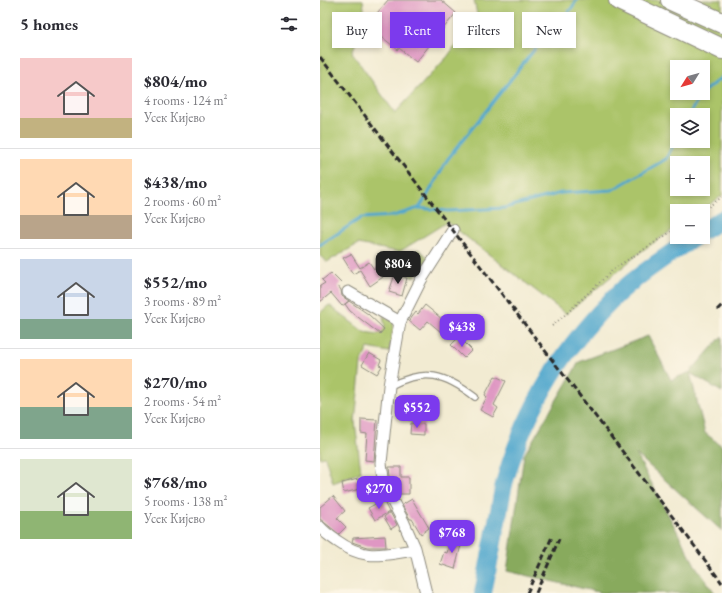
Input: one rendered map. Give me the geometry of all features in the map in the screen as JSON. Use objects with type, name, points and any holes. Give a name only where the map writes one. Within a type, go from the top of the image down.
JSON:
[{"type":"highway","points":[[619,0],[722,49]]},
{"type":"highway","points":[[671,0],[722,23]]},
{"type":"street","points":[[426,593],[415,550],[403,521],[387,491],[383,478],[382,463],[390,386],[400,322],[420,280],[453,230]]},
{"type":"street","points":[[348,292],[400,322]]},
{"type":"street","points":[[320,527],[348,550],[360,554],[372,556],[415,550]]},
{"type":"lane","points":[[390,386],[414,376],[427,375],[443,378],[461,386],[475,397]]},
{"type":"path","points":[[710,205],[722,197]]},
{"type":"path","points":[[552,326],[615,268],[670,233]]},
{"type":"green space","points":[[320,0],[363,0],[364,12],[332,12],[332,48],[354,48],[352,53],[395,113],[448,56],[454,48],[514,48],[514,12],[477,12],[474,0],[722,0],[722,196],[710,204],[670,204],[670,232],[643,250],[566,314],[447,222],[399,252],[358,244],[327,262],[320,256]]},
{"type":"green space","points":[[418,249],[429,258],[413,278],[402,270]]},
{"type":"green space","points":[[329,305],[364,332],[378,334],[385,327],[383,316],[394,322],[389,352],[368,348],[361,363],[355,422],[361,472],[333,483],[325,457],[320,458],[320,313]]},
{"type":"green space","points":[[648,336],[671,380],[690,372],[722,336],[722,392],[690,373],[705,433],[722,446],[722,531],[636,454],[695,565],[715,593],[602,593],[507,571],[524,455],[579,362]]},
{"type":"building","points":[[388,0],[441,0],[455,12],[453,12],[453,17],[445,26],[445,12],[390,12],[390,44],[382,37],[382,12],[378,12]]},
{"type":"building","points":[[399,48],[427,48],[416,62]]},
{"type":"building","points":[[351,254],[360,268],[369,262],[374,269],[377,267],[383,277],[370,286],[360,270],[353,274],[343,258]]},
{"type":"building","points":[[331,273],[341,283],[338,286],[341,290],[342,296],[349,301],[342,306],[331,293],[320,302],[320,286],[325,283],[322,280]]},
{"type":"building","points":[[395,274],[407,278],[402,296],[389,292]]},
{"type":"building","points":[[349,301],[368,314],[384,329],[380,334],[350,311],[345,304]]},
{"type":"building","points":[[425,305],[448,324],[441,332],[428,321],[420,330],[409,321],[416,312],[418,314]]},
{"type":"building","points":[[459,337],[472,350],[464,358],[451,345]]},
{"type":"building","points":[[369,353],[381,360],[379,365],[382,366],[377,374],[362,365]]},
{"type":"building","points":[[495,376],[506,381],[494,405],[498,408],[493,417],[480,410],[487,397],[485,395]]},
{"type":"building","points":[[408,405],[419,405],[418,420],[408,420]]},
{"type":"building","points":[[361,419],[377,420],[374,461],[365,460],[367,434],[361,433]]},
{"type":"building","points":[[411,423],[424,424],[424,435],[410,434]]},
{"type":"building","points":[[389,467],[401,467],[401,477],[409,477],[409,494],[397,494],[393,487],[393,481],[391,481]]},
{"type":"building","points":[[358,479],[360,489],[344,493],[342,483]]},
{"type":"building","points":[[333,496],[345,511],[337,518],[346,527],[339,534],[320,519],[320,507]]},
{"type":"building","points":[[412,499],[429,528],[421,534],[402,505]]},
{"type":"building","points":[[383,500],[389,512],[375,520],[368,508]]},
{"type":"building","points":[[390,512],[397,525],[391,529],[384,517]]},
{"type":"building","points":[[385,536],[386,547],[367,547],[352,542],[353,538]]},
{"type":"building","points":[[451,538],[462,541],[455,569],[440,564],[444,552],[447,553]]},
{"type":"waterway","points":[[320,245],[361,218],[393,216],[419,208],[447,160],[546,35],[571,9],[577,0]]},
{"type":"waterway","points":[[710,86],[722,77]]},
{"type":"waterway","points":[[693,108],[697,100]]},
{"type":"waterway","points":[[419,208],[448,211],[504,208],[561,193],[612,190],[666,159],[672,148]]},
{"type":"waterway","points":[[710,227],[722,219]]},
{"type":"waterway","points":[[483,593],[506,477],[525,425],[537,400],[566,353],[601,310],[621,291],[685,244]]},
{"type":"railway","points":[[320,57],[722,583]]},
{"type":"railway","points":[[717,310],[722,305]]},
{"type":"railway","points":[[527,593],[552,537]]},
{"type":"railway","points":[[536,593],[559,539]]}]
